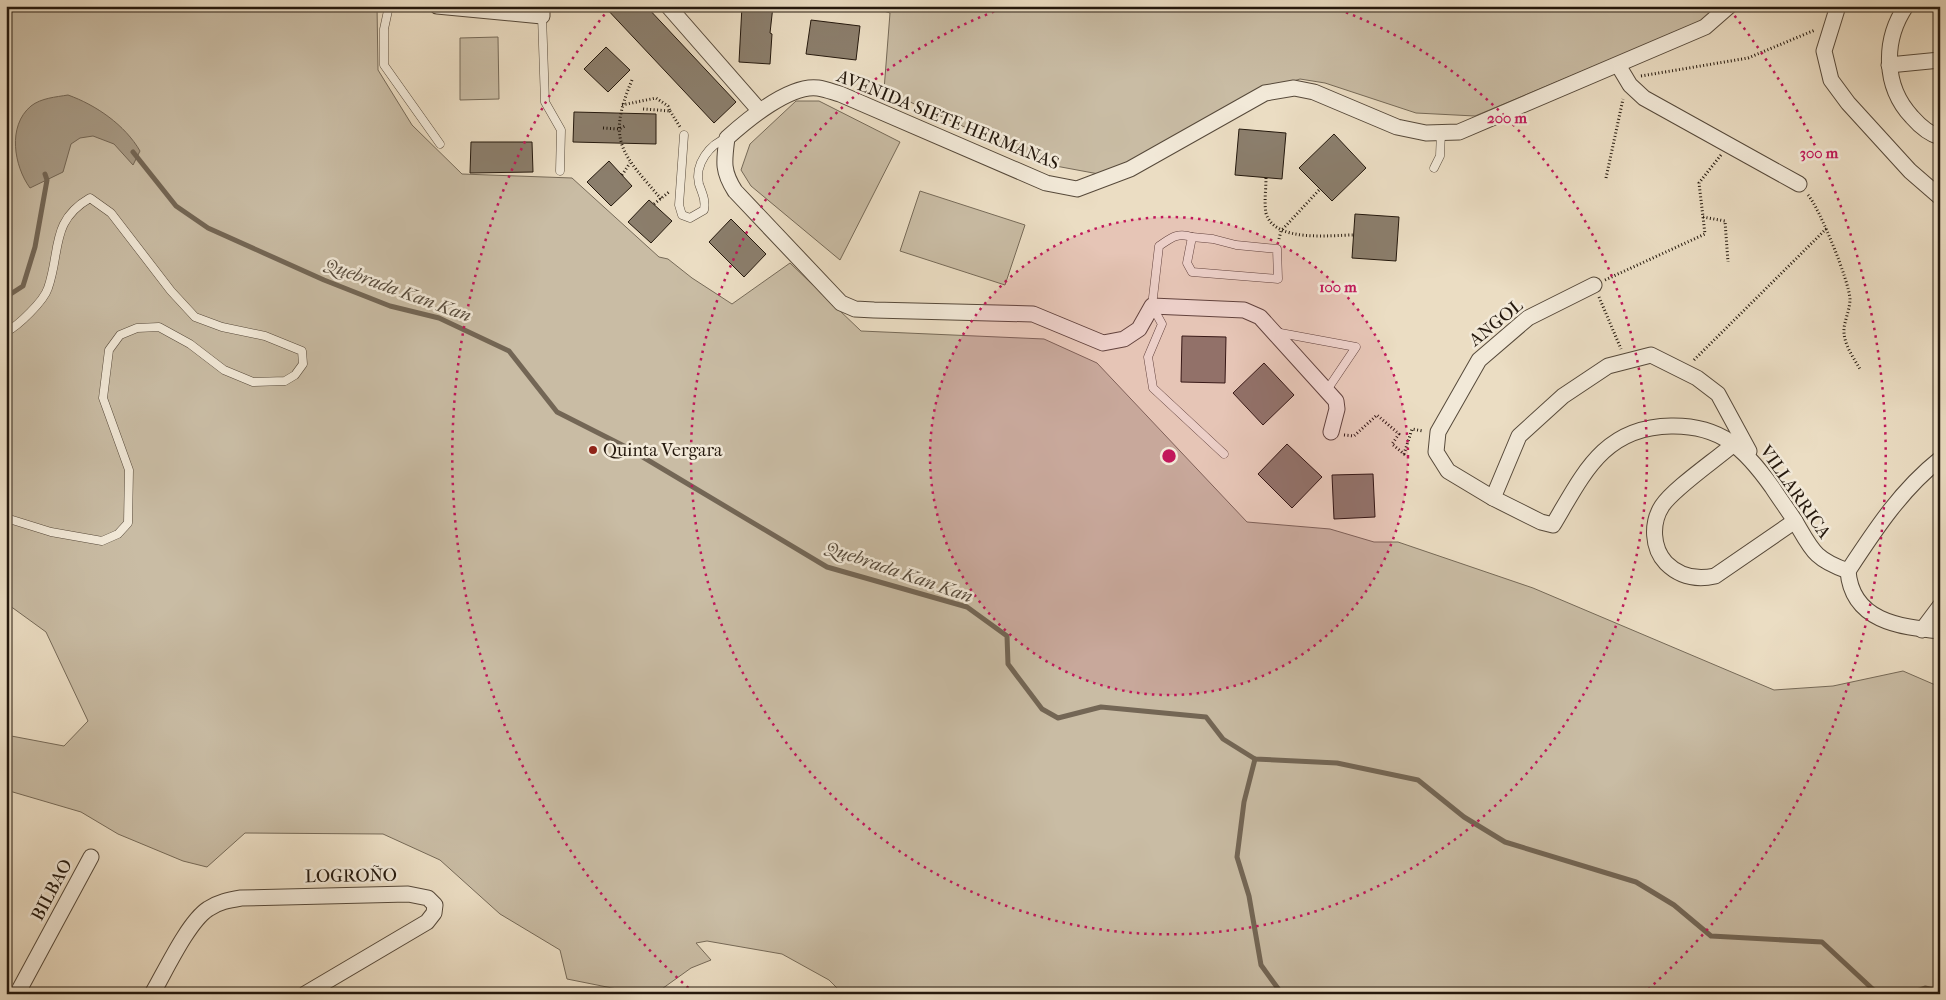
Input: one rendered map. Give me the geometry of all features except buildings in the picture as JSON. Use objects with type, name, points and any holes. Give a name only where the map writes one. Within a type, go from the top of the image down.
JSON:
[{"type":"street","points":[[437,6],[542,11]]},
{"type":"street","points":[[668,6],[759,110]]},
{"type":"street","name":"AVENIDA SIETE HERMANAS","points":[[727,138],[759,110],[804,88],[817,88],[840,94],[1046,183],[1077,189],[1130,170],[1265,93],[1294,88],[1314,92],[1397,127],[1426,133],[1459,132],[1705,27],[1729,6]]},
{"type":"street","points":[[1838,6],[1824,51],[1831,80],[1848,103],[1910,171],[1940,197]]},
{"type":"street","points":[[1906,6],[1894,26],[1890,40],[1889,65],[1894,90],[1907,112],[1926,130],[1940,137]]},
{"type":"street","points":[[1889,65],[1940,60]]},
{"type":"street","points":[[1618,64],[1630,85],[1644,98],[1799,184]]},
{"type":"street","points":[[727,138],[724,165],[726,178],[735,191],[841,303],[856,309],[1033,314],[1103,343],[1124,339],[1138,329],[1152,306],[1244,310],[1260,317],[1336,401],[1337,409],[1331,432]]},
{"type":"street","name":"ANGOL","points":[[1448,471],[1436,452],[1438,432],[1478,360],[1528,318],[1594,285]]},
{"type":"street","points":[[1492,498],[1519,436],[1563,396],[1608,366],[1651,355],[1683,371],[1718,394],[1756,465]]},
{"type":"street","name":"VILLARRICA","points":[[1448,471],[1492,498],[1541,522],[1553,525],[1589,465],[1609,447],[1634,433],[1663,426],[1693,427],[1708,431],[1735,443],[1756,465],[1795,521],[1808,545],[1826,562],[1848,571]]},
{"type":"street","points":[[1735,443],[1662,506],[1655,523],[1654,533],[1663,560],[1678,572],[1687,576],[1696,578],[1715,576],[1795,521]]},
{"type":"street","points":[[1940,459],[1898,499],[1882,519],[1848,571],[1851,589],[1866,612],[1882,620],[1922,630],[1940,631]]},
{"type":"street","points":[[1922,630],[1940,606]]},
{"type":"street","name":"BILBAO","points":[[17,994],[91,857]]},
{"type":"street","name":"LOGROÑO","points":[[152,994],[194,922],[206,910],[221,902],[241,898],[271,896],[408,894],[428,898],[435,905],[434,913],[427,922],[305,994]]},
{"type":"lane","points":[[389,6],[384,29],[384,64],[440,144]]},
{"type":"lane","points":[[542,11],[546,102],[560,124],[560,171]]},
{"type":"lane","points":[[1434,168],[1440,156],[1441,132]]},
{"type":"lane","points":[[684,134],[679,206],[682,215],[690,218],[704,210],[704,197],[699,178],[705,153],[717,142],[727,138]]},
{"type":"lane","points":[[6,332],[17,326],[48,290],[60,228],[76,206],[90,198],[111,213],[159,276],[195,316],[222,327],[265,336],[302,351],[303,364],[295,375],[285,381],[253,382],[224,370],[190,344],[159,327],[137,328],[120,335],[109,350],[103,398],[129,470],[128,523],[118,534],[102,541],[51,532],[6,518]]},
{"type":"lane","points":[[1192,237],[1187,263],[1192,272],[1278,279],[1277,249],[1236,245],[1183,234],[1175,235],[1159,246],[1152,306],[1162,324],[1148,357],[1153,388],[1224,454]]},
{"type":"lane","points":[[1273,331],[1356,347],[1327,390]]},
{"type":"path","points":[[1606,178],[1622,106],[1626,78],[1748,58],[1832,23]]},
{"type":"path","points":[[632,80],[622,105],[619,129],[622,151],[662,200]]},
{"type":"path","points":[[622,105],[656,98],[668,106],[684,134]]},
{"type":"path","points":[[642,109],[670,110]]},
{"type":"path","points":[[603,128],[619,129],[625,126]]},
{"type":"path","points":[[1626,361],[1594,285],[1705,234],[1699,183],[1729,145]]},
{"type":"path","points":[[622,174],[630,163]]},
{"type":"path","points":[[1266,178],[1266,214],[1281,231],[1302,236],[1354,235]]},
{"type":"path","points":[[1799,184],[1816,204],[1827,228],[1850,298],[1844,331],[1848,348],[1860,369]]},
{"type":"path","points":[[1277,249],[1281,231],[1320,189]]},
{"type":"path","points":[[1703,217],[1725,221],[1728,262]]},
{"type":"path","points":[[1683,371],[1827,228]]},
{"type":"path","points":[[1331,432],[1354,436],[1377,415],[1399,434],[1392,444],[1404,454],[1412,429],[1423,430],[1422,438]]},
{"type":"shaded area","name":"Quinta Vergara","points":[[6,6],[377,6],[378,70],[412,125],[462,174],[572,178],[659,257],[668,259],[692,278],[732,304],[790,263],[861,331],[1044,339],[1097,363],[1247,522],[1330,529],[1374,542],[1398,542],[1533,588],[1774,690],[1833,686],[1903,671],[1940,687],[1940,994],[843,994],[829,980],[782,954],[707,941],[696,943],[711,960],[691,968],[659,991],[617,989],[567,979],[560,950],[500,914],[440,860],[383,834],[245,833],[207,867],[183,861],[118,834],[81,812],[6,790],[6,735],[64,746],[88,721],[46,632],[6,603]]},
{"type":"shaded area","points":[[868,6],[1720,6],[1705,20],[1475,116],[1416,113],[1325,83],[1300,79],[1268,89],[1104,175],[1045,164],[884,90],[890,13]]},
{"type":"shaded area","points":[[498,37],[499,99],[460,100],[460,38]]},
{"type":"shaded area","points":[[68,95],[89,104],[118,124],[140,151],[133,165],[114,144],[93,136],[80,138],[71,144],[63,172],[30,188],[24,179],[17,158],[15,146],[18,124],[23,114],[35,103],[49,98]]},
{"type":"shaded area","points":[[796,101],[819,101],[900,142],[840,260],[751,186],[741,170],[750,144]]},
{"type":"shaded area","points":[[920,191],[1025,225],[1005,285],[900,251]]},
{"type":"waterway","name":"Quebrada Kan Kan","points":[[133,152],[176,206],[208,228],[324,280],[390,306],[439,318],[509,351],[557,412],[626,447],[827,567],[967,607],[1007,636],[1008,664],[1042,709],[1058,718],[1101,707],[1206,717],[1223,739],[1255,759],[1337,763],[1418,780],[1464,817],[1505,842],[1636,882],[1674,905],[1711,936],[1822,942],[1878,994]]},
{"type":"waterway","points":[[6,297],[23,286],[35,247],[47,180],[45,174]]},
{"type":"waterway","points":[[1255,759],[1244,802],[1237,857],[1249,896],[1261,965],[1282,994]]},
{"type":"waterway","name":"Quebrada Kan Kan","points":[[1908,994],[1925,988],[1940,991]]},
{"type":"place","name":"Quinta Vergara","points":[[593,450]]}]
